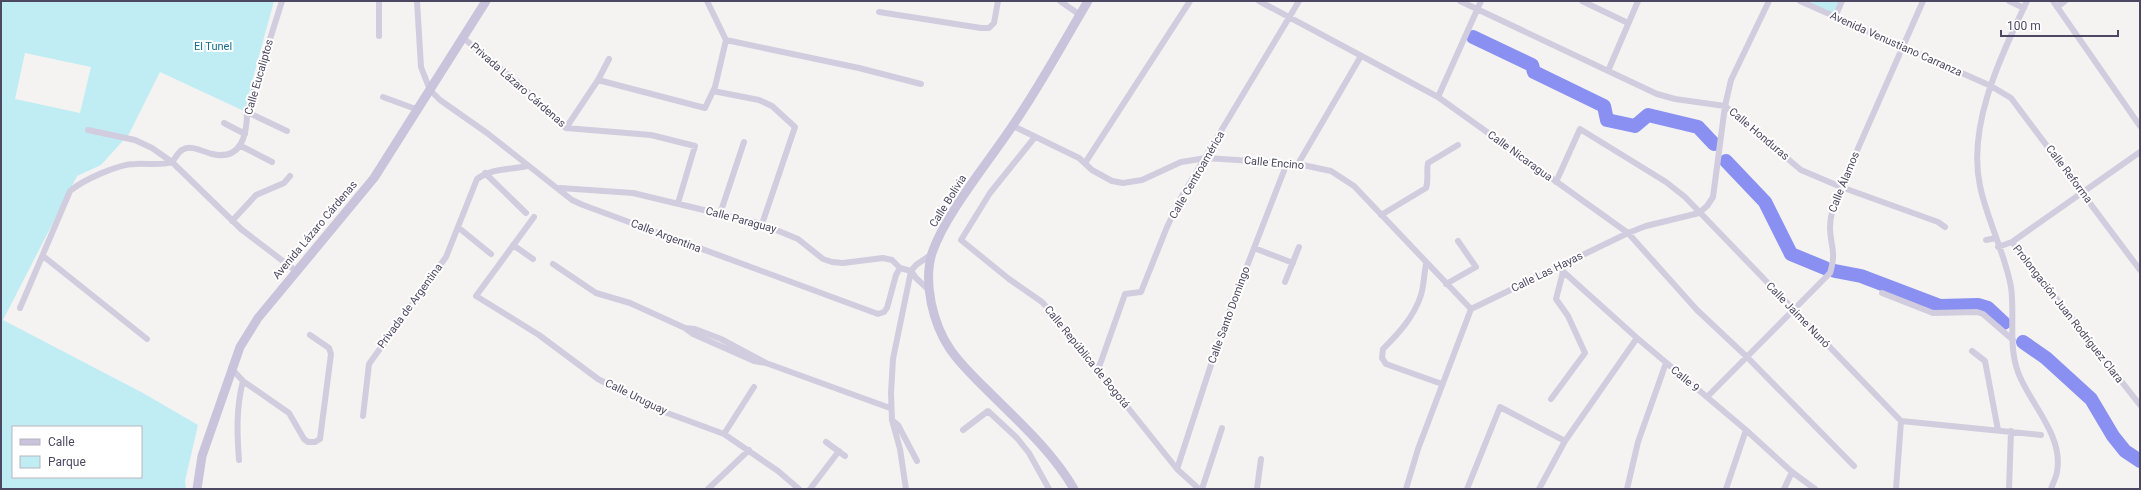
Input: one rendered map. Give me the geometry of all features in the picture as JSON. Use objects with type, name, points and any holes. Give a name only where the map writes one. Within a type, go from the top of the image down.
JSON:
[{"type":"main road","name":"Avenida Lázaro Cárdenas","points":[[197,489],[202,456],[231,368],[240,346],[258,318],[374,178],[486,1]]},
{"type":"main road","name":"Calle Bolivia","points":[[1074,489],[1054,460],[1026,429],[961,364],[950,349],[940,334],[934,317],[930,291],[932,254],[946,223],[1013,126],[1088,1]]},
{"type":"street","name":"Calle Eucaliptos","points":[[241,146],[245,134],[247,112],[282,1]]},
{"type":"street","points":[[379,1],[379,36]]},
{"type":"street","points":[[417,1],[421,67],[430,90]]},
{"type":"street","points":[[598,80],[705,108],[713,91],[726,40],[707,1]]},
{"type":"street","points":[[879,12],[989,28],[994,23],[998,1]]},
{"type":"street","points":[[1060,1],[1080,15]]},
{"type":"street","points":[[1084,163],[1190,1]]},
{"type":"street","name":"Calle Nicaragua","points":[[1259,1],[1438,97],[1628,233],[1697,310],[1747,357],[1854,466]]},
{"type":"street","name":"Calle Centroamérica","points":[[1098,370],[1125,294],[1141,292],[1167,227],[1182,196],[1300,1]]},
{"type":"street","name":"Calle Honduras","points":[[1460,1],[1657,94],[1675,99],[1725,106],[1801,170],[1840,187],[1938,222],[1945,227]]},
{"type":"street","points":[[1438,97],[1481,1]]},
{"type":"street","points":[[1582,1],[1628,23]]},
{"type":"street","points":[[1608,71],[1638,1]]},
{"type":"street","points":[[1699,213],[1707,206],[1713,197],[1725,106],[1731,80],[1769,1]]},
{"type":"street","name":"Avenida Venustiano Carranza","points":[[1800,1],[1991,86]]},
{"type":"street","points":[[1835,17],[1842,1]]},
{"type":"street","name":"Calle Álamos","points":[[1707,398],[1830,273],[1835,252],[1830,228],[1830,216],[1840,187],[1923,1]]},
{"type":"street","points":[[2009,1],[2024,8]]},
{"type":"street","points":[[2027,1],[1991,86],[1979,129],[1977,166],[1980,187],[2010,286],[2014,307],[2013,340],[2018,372],[2050,432],[2055,448],[2057,472],[2051,489]]},
{"type":"street","points":[[2053,1],[2140,126]]},
{"type":"street","points":[[2057,7],[2065,1]]},
{"type":"street","name":"Privada Lázaro Cárdenas","points":[[462,37],[516,81],[566,128],[651,135],[695,146],[678,203]]},
{"type":"street","points":[[726,40],[859,68],[921,84]]},
{"type":"street","points":[[1298,164],[1361,56]]},
{"type":"street","points":[[566,128],[598,80],[609,60]]},
{"type":"street","name":"Calle Reforma","points":[[1991,86],[2011,98],[2017,104],[2140,270]]},
{"type":"street","name":"Calle Argentina","points":[[430,90],[440,100],[487,133],[527,166],[560,188],[572,200],[583,206],[878,314],[884,312],[887,308],[896,275],[900,268]]},
{"type":"street","points":[[713,91],[759,100],[772,106],[795,127],[762,224]]},
{"type":"street","points":[[384,97],[398,104],[419,108]]},
{"type":"street","points":[[247,112],[287,131]]},
{"type":"street","points":[[224,123],[245,134]]},
{"type":"street","name":"Calle Encino","points":[[1013,126],[1084,163],[1092,170],[1112,181],[1123,183],[1142,180],[1181,162],[1206,158],[1298,164],[1330,171],[1343,177],[1354,186],[1471,310]]},
{"type":"street","name":"Calle Jaime Nunó","points":[[1556,182],[1580,129],[1666,182],[1684,197],[1901,422]]},
{"type":"street","points":[[88,130],[135,140],[152,148],[172,162],[232,221],[296,271]]},
{"type":"street","name":"Calle República de Bogotá","points":[[1035,137],[990,194],[960,240],[1009,279],[1042,302],[1177,469],[1199,489]]},
{"type":"street","points":[[720,214],[744,142]]},
{"type":"street","points":[[1381,215],[1426,188],[1428,181],[1426,168],[1428,163],[1458,145]]},
{"type":"street","points":[[20,308],[70,191],[77,185],[124,165],[163,165],[172,162],[182,150],[187,148],[214,155],[233,152],[241,146],[272,162]]},
{"type":"street","points":[[1998,247],[2012,242],[2140,152]]},
{"type":"street","name":"Calle Santo Domingo","points":[[1177,469],[1223,328],[1287,163]]},
{"type":"street","points":[[485,173],[527,166]]},
{"type":"street","points":[[485,173],[526,213]]},
{"type":"street","name":"Privada de Argentina","points":[[363,416],[369,364],[442,263],[459,228],[473,188],[478,179],[485,173]]},
{"type":"street","points":[[232,221],[256,194],[284,183],[290,176]]},
{"type":"street","name":"Calle Paraguay","points":[[560,188],[633,193],[678,203],[762,224],[798,239],[823,258],[832,262],[843,263],[883,258],[892,260],[900,268],[911,271]]},
{"type":"street","name":"Calle Las Hayas","points":[[1471,310],[1557,266],[1628,233],[1646,226],[1699,213]]},
{"type":"street","points":[[533,259],[513,245],[534,217]]},
{"type":"street","points":[[459,228],[490,254]]},
{"type":"street","points":[[1986,240],[1996,238]]},
{"type":"street","points":[[1446,284],[1476,267],[1458,241]]},
{"type":"street","name":"Prolongación Juan Rodríguez Clara","points":[[2012,242],[2140,405]]},
{"type":"street","name":"Calle Uruguay","points":[[513,245],[476,296],[539,335],[598,378],[651,407],[724,434],[749,450],[795,488]]},
{"type":"street","points":[[1285,282],[1299,247]]},
{"type":"street","points":[[1254,248],[1293,263]]},
{"type":"street","points":[[906,489],[900,449],[890,408],[893,359],[911,271],[916,265],[932,254]]},
{"type":"street","points":[[43,256],[147,339]]},
{"type":"street","points":[[552,264],[596,293],[630,303],[686,328],[695,329],[721,339],[766,362],[890,408]]},
{"type":"street","points":[[1426,264],[1421,296],[1411,316],[1398,334],[1382,349],[1382,358],[1386,364],[1442,384]]},
{"type":"street","name":"Calle 9","points":[[1557,266],[1637,338],[1746,430],[1792,472],[1815,489]]},
{"type":"street","points":[[911,271],[930,291]]},
{"type":"street","points":[[1551,399],[1585,353],[1568,316],[1556,299],[1563,272]]},
{"type":"street","points":[[1882,293],[1933,313],[1977,312],[1983,314],[2013,340]]},
{"type":"street","points":[[1406,489],[1418,449],[1471,310]]},
{"type":"street","points":[[231,368],[243,382],[289,413],[308,442],[315,442],[320,439],[331,354],[329,348],[310,335]]},
{"type":"street","points":[[1539,489],[1565,441],[1637,338]]},
{"type":"street","points":[[1972,351],[1985,361],[1998,430]]},
{"type":"street","points":[[1627,489],[1638,442],[1666,363]]},
{"type":"street","points":[[239,460],[237,424],[239,398],[243,382]]},
{"type":"street","points":[[724,434],[754,387]]},
{"type":"street","points":[[1467,489],[1500,407],[1565,441]]},
{"type":"street","points":[[963,430],[988,411],[1017,438],[1029,453],[1049,489]]},
{"type":"street","points":[[892,420],[898,425],[917,461]]},
{"type":"street","points":[[1896,489],[1901,422],[2041,435]]},
{"type":"street","points":[[1202,489],[1222,428]]},
{"type":"street","points":[[1017,438],[1026,429]]},
{"type":"street","points":[[1726,489],[1746,430]]},
{"type":"street","points":[[2009,489],[2011,432]]},
{"type":"street","points":[[826,442],[845,456]]},
{"type":"street","points":[[708,489],[749,450]]},
{"type":"street","points":[[810,489],[839,452]]},
{"type":"street","points":[[1256,489],[1261,459]]},
{"type":"street","points":[[1784,489],[1792,472]]},
{"type":"green space","name":"El Tunel","points":[[1,1],[274,1],[244,111],[160,72],[129,134],[101,165],[77,176],[3,320],[143,393],[198,425],[185,481],[186,489],[1,489]],"holes":[[[25,53],[91,67],[80,113],[15,99]]]},
{"type":"green space","points":[[1801,1],[1842,1],[1835,17]]},
{"type":"waterway","points":[[1473,37],[1532,65],[1534,72],[1604,106],[1607,120],[1635,126],[1648,115],[1698,127],[1714,144]]},
{"type":"waterway","points":[[1726,161],[1765,202],[1791,254],[1825,268]]},
{"type":"waterway","points":[[1835,271],[1861,276],[1940,306],[1978,305],[1988,308],[2004,323]]},
{"type":"waterway","points":[[2023,342],[2046,358],[2091,399],[2113,436],[2125,451],[2140,461]]}]
